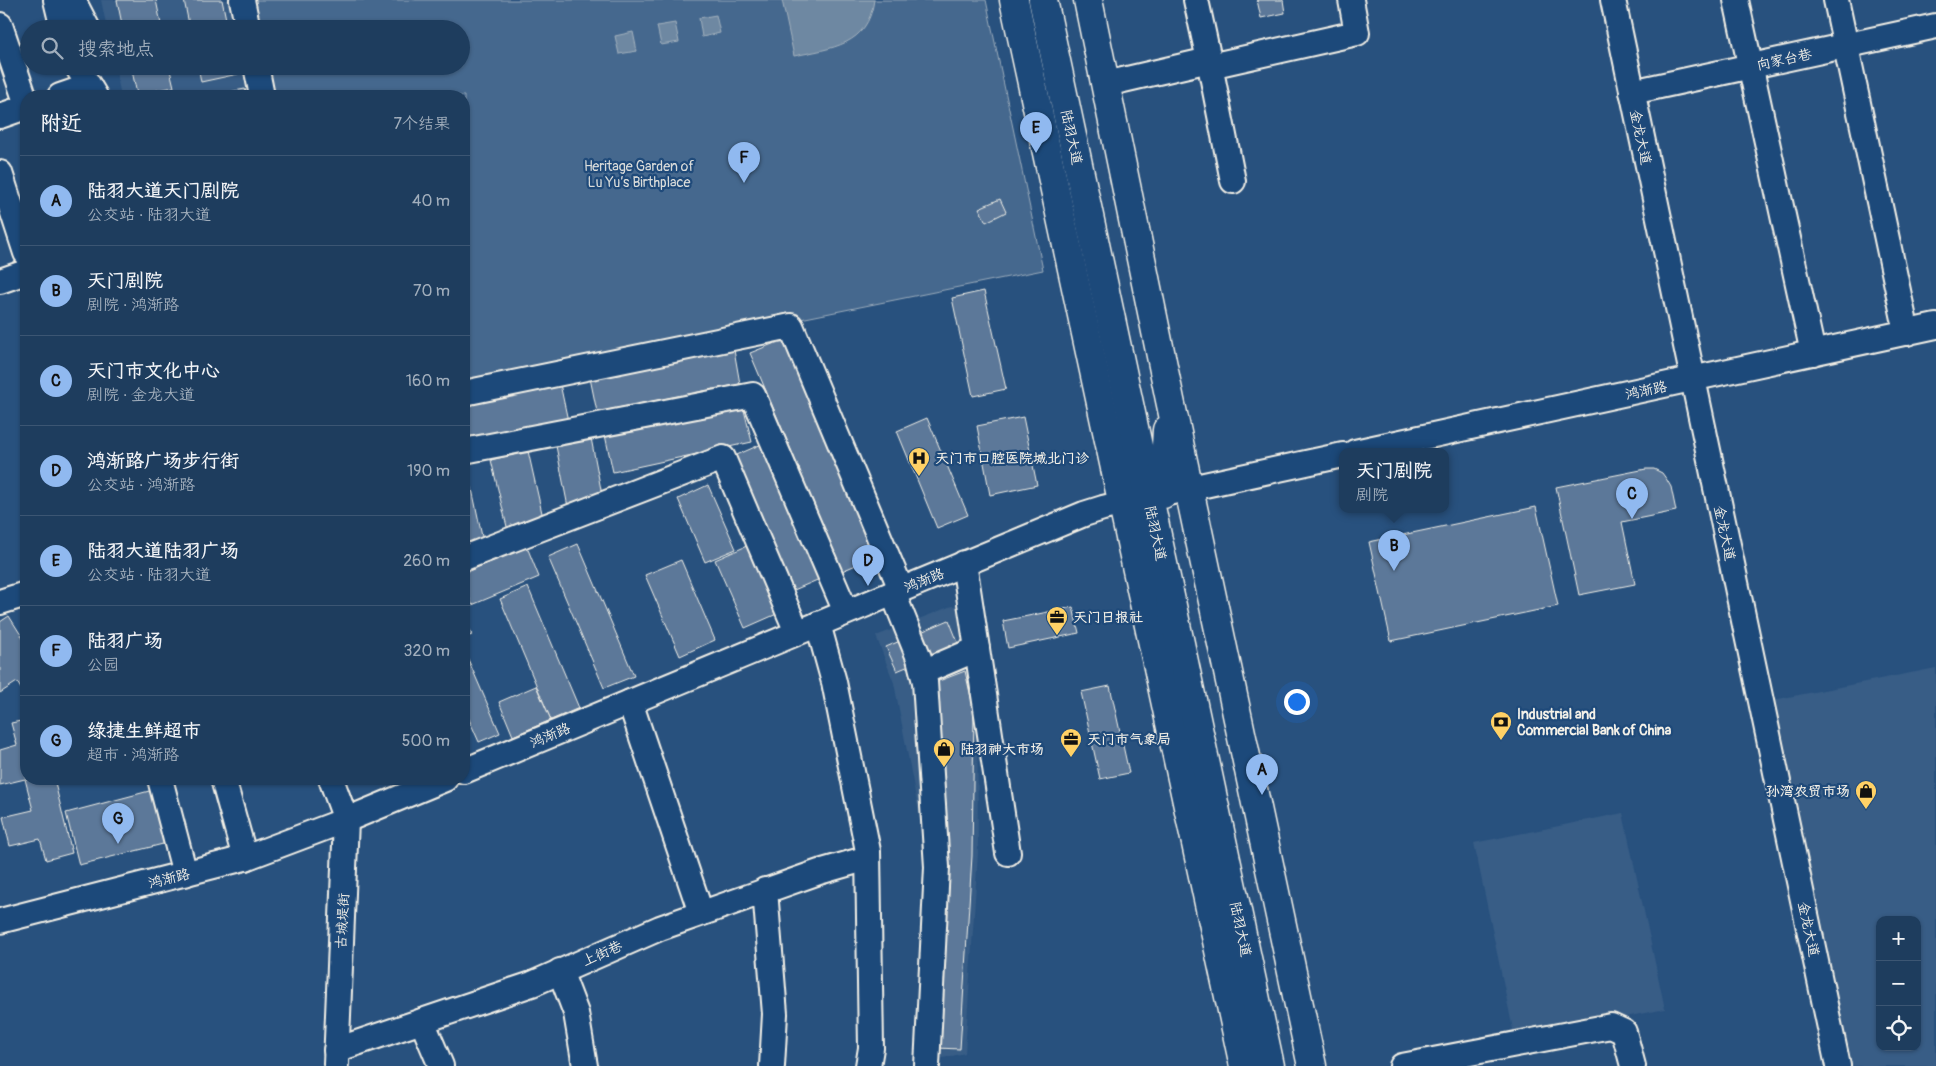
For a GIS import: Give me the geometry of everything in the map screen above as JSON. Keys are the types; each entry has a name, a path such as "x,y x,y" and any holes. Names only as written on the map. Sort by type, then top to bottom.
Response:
{"main road":[{"path":"1014,0 1244,1066"},
{"name":"陆羽大道","path":"1043,0 1167,493 1270,1066"},
{"name":"陆羽大道","path":"1059,0 1167,493 1284,1066"},
{"path":"1088,0 1170,400 1167,493 1312,1066"},
{"path":"1108,440 1167,493"}],"street":[{"path":"56,0 61,20"},
{"path":"73,0 83,20"},
{"path":"242,0 246,20"},
{"path":"1196,0 1233,181"},
{"path":"1106,84 1357,33 1351,0"},
{"name":"金龙大道","path":"1613,0 1838,1066"},
{"path":"1736,0 1813,353"},
{"path":"1836,0 1907,333"},
{"path":"0,25 22,90"},
{"name":"向家台巷","path":"1632,92 1936,26"},
{"path":"80,90 94,86 85,75"},
{"path":"258,75 261,90"},
{"path":"0,116 20,110"},
{"path":"0,173 20,235"},
{"path":"0,281 20,274"},
{"path":"470,391 791,326 897,591 923,672 936,867 928,1066"},
{"name":"鸿渐路","path":"1374,448 1936,326"},
{"path":"470,449 753,395 846,612"},
{"name":"鸿渐路","path":"470,769 1084,514 1167,493 1339,456"},
{"path":"470,556 723,458 834,682 868,858 871,1048 868,1066"},
{"path":"964,563 1008,853"},
{"path":"0,602 20,596"},
{"path":"923,672 977,649"},
{"path":"630,702 701,913"},
{"path":"162,785 185,874"},
{"path":"224,785 245,858"},
{"name":"古城堤街","path":"333,785 346,820 336,1058"},
{"name":"鸿渐路","path":"0,921 245,858 346,820 431,785"},
{"name":"上街巷","path":"336,1058 422,1021 532,984 660,928 818,872 868,858"},
{"path":"765,890 775,1014 772,1066"},
{"path":"560,971 576,1012 585,1066"},
{"path":"422,1021 441,1066"},
{"path":"1402,1066 1611,1026 1624,1032 1633,1066"}],"shaded area":[{"path":"101,0 237,0 241,20 105,20"},
{"path":"782,0 874,0 864,27 856,36 834,47 794,56"},
{"path":"716,15 720,33 702,37 699,18"},
{"path":"675,23 679,42 661,45 657,26"},
{"path":"633,32 637,51 619,54 615,36"},
{"path":"117,75 252,75 256,90 120,90"},
{"name":"陆羽神大市场","path":"966,603 977,669 978,853 965,1053 921,1063 928,861 894,683 876,636 949,607"},
{"name":"孙湾农贸市场","path":"1936,668 1936,1066 1850,1066 1773,700"},
{"path":"1623,813 1665,1009 1515,1039 1474,843"}],"green space":[{"name":"Heritage Garden of Lu Yu’s Birthplace","path":"251,0 986,0 1043,270 470,386 470,90 271,90 267,75 470,75 470,20 255,20"}],"building":[{"path":"117,0 156,0 160,20 121,20"},
{"path":"184,0 222,0 226,20 188,20"},
{"path":"1257,0 1283,0 1285,13 1261,18"},
{"path":"133,75 171,75 174,87 158,90 136,90"},
{"path":"200,75 233,75 201,82"},
{"path":"1000,199 1006,212 986,222 979,208"},
{"path":"984,291 1006,389 973,396 952,298"},
{"path":"785,339 877,556 842,571 750,353"},
{"path":"734,350 740,384 597,412 590,378"},
{"path":"560,384 568,421 470,442 470,403"},
{"path":"743,406 752,442 613,472 605,435"},
{"path":"1023,417 1037,485 990,495 977,426"},
{"path":"927,418 968,515 937,528 897,431"},
{"path":"591,438 603,500 568,507 556,446"},
{"path":"764,443 822,578 787,593 730,458"},
{"path":"528,451 544,522 508,531 491,460"},
{"path":"1654,469 1662,473 1667,480 1671,487 1676,511 1622,522 1635,584 1579,595 1556,487"},
{"path":"470,479 484,546 470,549"},
{"path":"708,485 736,549 705,562 678,499"},
{"path":"1536,507 1558,606 1391,641 1369,542"},
{"path":"578,544 634,676 604,688 548,557"},
{"path":"749,545 779,613 745,628 715,560"},
{"path":"527,547 539,577 472,605 470,600 470,571"},
{"path":"681,560 715,640 680,656 645,575"},
{"path":"528,587 579,708 551,720 500,599"},
{"path":"1073,607 1079,633 1008,648 1003,621"},
{"path":"9,616 20,633 20,687 17,682 0,693 0,622"},
{"path":"949,620 959,645 897,671 886,647"},
{"path":"470,664 500,733 479,742 470,722"},
{"path":"965,671 974,711 972,856 960,1049 937,1048 931,684"},
{"path":"536,686 551,720 513,736 499,702"},
{"path":"1110,686 1129,773 1100,779 1081,692"},
{"path":"20,721 20,780 0,785 0,750 17,745 11,723"},
{"path":"27,785 55,785 72,853 46,860 40,839 10,846 3,817 33,810"},
{"path":"153,790 167,843 79,865 66,813"}],"place":[{"name":"陆羽大道陆羽广场","path":"1036,153"},
{"name":"陆羽广场","path":"744,183"},
{"name":"天门市口腔医院城北门诊","path":"919,477"},
{"name":"天门市文化中心","path":"1632,519"},
{"name":"天门剧院","path":"1394,571"},
{"name":"鸿渐路广场步行街","path":"868,586"},
{"name":"天门日报社","path":"1057,636"},
{"name":"Industrial and Commercial Bank of China","path":"1501,741"},
{"name":"天门市气象局","path":"1071,758"},
{"name":"陆羽神大市场","path":"944,768"},
{"name":"陆羽大道天门剧院","path":"1262,795"},
{"name":"孙湾农贸市场","path":"1866,810"},
{"name":"绿捷生鲜超市","path":"118,844"}]}
